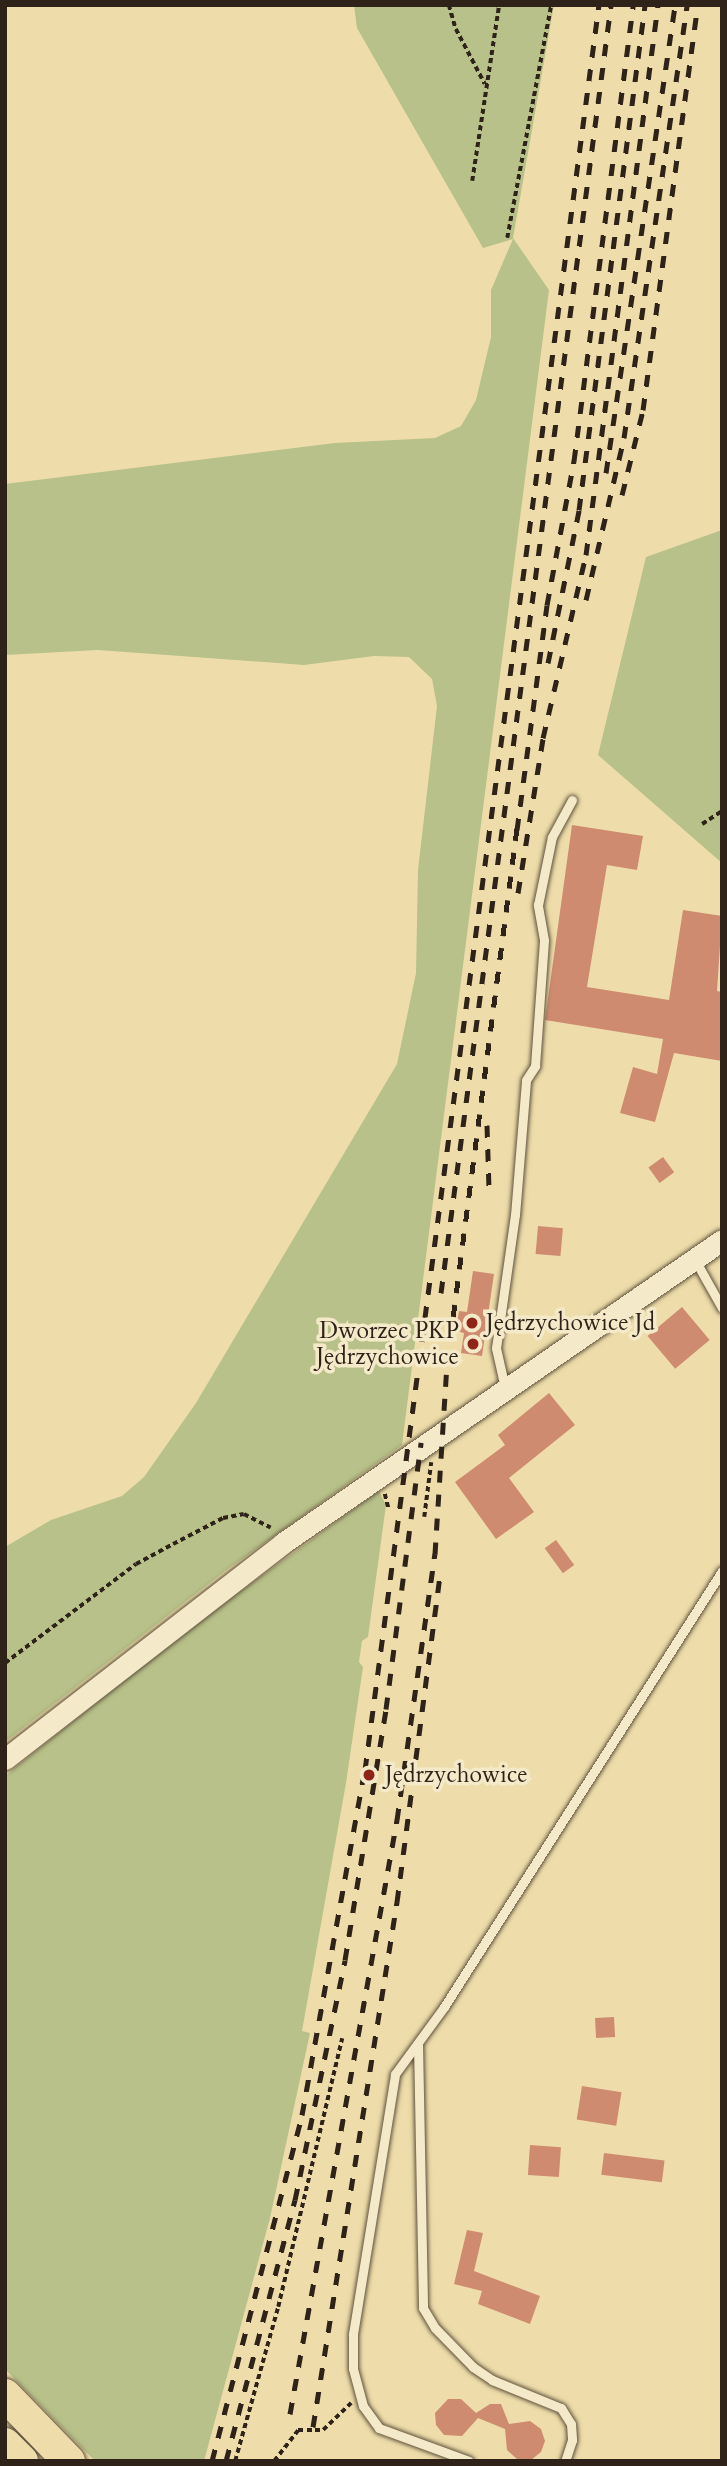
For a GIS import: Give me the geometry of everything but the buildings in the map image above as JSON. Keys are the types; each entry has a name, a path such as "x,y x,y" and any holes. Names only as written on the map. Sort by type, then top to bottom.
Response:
{"highway":[{"path":"5,2395 69,2461"},
{"path":"5,2444 22,2461"}],"street":[{"path":"5,1759 283,1543 722,1240"}],"lane":[{"path":"505,1388 496,1348 515,1215 526,1080 535,1066 544,940 538,905 552,837 572,800"},
{"path":"694,1259 722,1308"},
{"path":"469,2461 379,2428 360,2395 353,2368 353,2334 395,2074 418,2043 722,1571"},
{"path":"418,2043 423,2308 435,2328 473,2367 492,2380 561,2408 571,2424 572,2440 565,2461"}],"path":[{"path":"449,5 456,29 486,85"},
{"path":"471,181 499,5"},
{"path":"507,238 551,5"},
{"path":"702,824 722,811"},
{"path":"424,1517 432,1458"},
{"path":"5,1663 136,1564 223,1518 244,1514 256,1517 283,1543"},
{"path":"235,2461 278,2307 342,2039"},
{"path":"274,2461 298,2430 323,2430 360,2395"}],"green space":[{"path":"354,5 554,5 513,238 549,290 402,1445 225,1571 5,1742 5,1547 51,1520 122,1496 144,1477 196,1403 397,1064 416,973 418,870 437,706 432,679 409,657 374,656 304,665 98,650 5,655 5,484 335,443 435,438 461,426 476,400 491,337 491,290 513,239 483,248 357,28"},
{"path":"722,530 722,863 598,755 646,557"},
{"path":"379,1491 386,1505 368,1637 362,1641 359,1662 363,1667 346,1783 302,2031 310,2033 270,2218 204,2461 95,2461 5,2369 5,1776 183,1633"}],"railway":[{"path":"212,2461 302,2115 365,1770 599,5"},
{"path":"441,1293 611,5"},
{"path":"517,830 547,605 574,461 633,5"},
{"path":"548,663 579,510 645,5"},
{"path":"518,893 543,738 586,555 658,5"},
{"path":"606,473 675,5"},
{"path":"586,600 624,438 687,5"},
{"path":"622,495 643,410 698,5"},
{"path":"290,2414 397,1820 435,1554 447,1364 518,820"},
{"path":"487,1125 489,1189"},
{"path":"226,2461 295,2200 345,1960 386,1709 421,1442"},
{"path":"313,2427 397,1902 440,1576"}],"place":[{"name":"Jędrzychowice Jd","path":"472,1323"},
{"name":"Dworzec PKP Jędrzychowice","path":"473,1344"},
{"name":"Jędrzychowice","path":"369,1775"}]}
